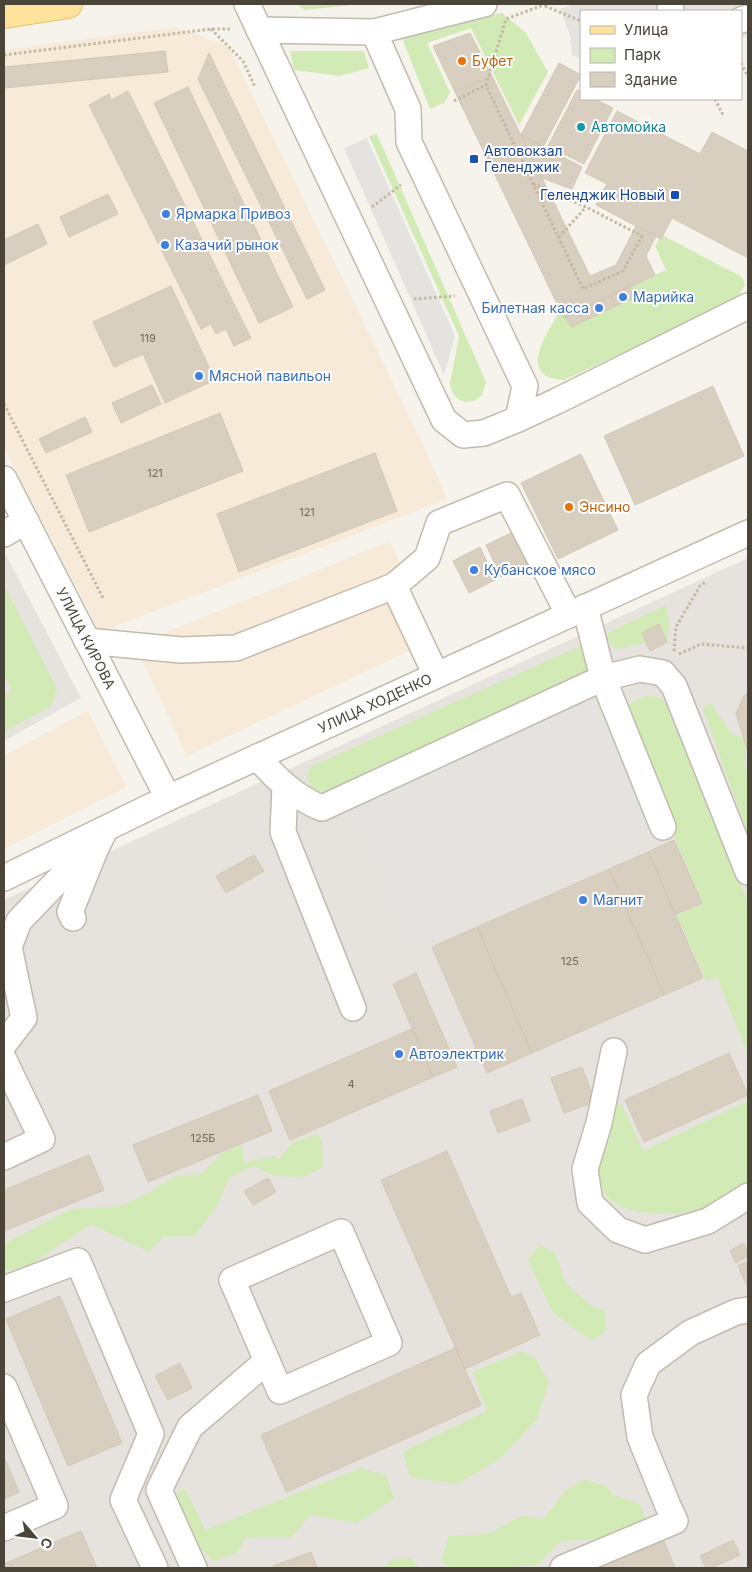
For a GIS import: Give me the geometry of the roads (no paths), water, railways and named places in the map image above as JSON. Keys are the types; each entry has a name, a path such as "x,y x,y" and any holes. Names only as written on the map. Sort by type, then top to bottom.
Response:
{"main road":[{"path":"4,14 68,4"}],"street":[{"path":"247,4 444,420 463,435 484,433 558,401 748,306"},
{"path":"259,30 374,32 484,4"},
{"path":"374,32 408,109 409,142 525,386 518,418"},
{"path":"525,386 558,401"},
{"name":"УЛИЦА КИРОВА","path":"4,479 168,798"},
{"path":"87,641 181,650 236,648 394,586 427,558 439,523 507,495 577,611 662,828"},
{"path":"4,534 26,521"},
{"name":"УЛИЦА ХОДЕНКО","path":"4,878 168,798 748,533"},
{"path":"394,586 436,675"},
{"path":"257,757 285,786 308,803 322,808 603,678 640,669 662,673 674,686 748,872"},
{"path":"285,786 283,832 353,1008"},
{"path":"73,918 70,912 95,850 107,828"},
{"path":"4,1044 24,1018 8,947 19,921 69,869 95,850"},
{"path":"614,1051 599,1123 585,1169 590,1203 618,1230 645,1240 708,1221 748,1196"},
{"path":"4,1060 42,1139 4,1157"},
{"path":"341,1232 389,1343 280,1391 267,1361 232,1280 341,1232"},
{"path":"4,1289 78,1261 151,1434 123,1500 155,1568"},
{"path":"563,1568 676,1521 640,1437 634,1395 648,1364 690,1334 736,1312 748,1310"},
{"path":"194,1568 159,1490 190,1427 267,1361"},
{"path":"4,1528 54,1506 6,1399"}],"place":[{"name":"Буфет","path":"462,61"},
{"name":"Автомойка","path":"581,127"},
{"name":"Автовокзал Геленджик","path":"474,159"},
{"name":"Геленджик Новый","path":"675,195"},
{"name":"Ярмарка Привоз","path":"166,214"},
{"name":"Казачий рынок","path":"165,245"},
{"name":"Марийка","path":"623,297"},
{"name":"Билетная касса","path":"599,308"},
{"name":"Мясной павильон","path":"199,376"},
{"name":"Энсино","path":"569,507"},
{"name":"Кубанское мясо","path":"474,570"},
{"name":"Магнит","path":"583,900"},
{"name":"Автоэлектрик","path":"399,1054"}]}
